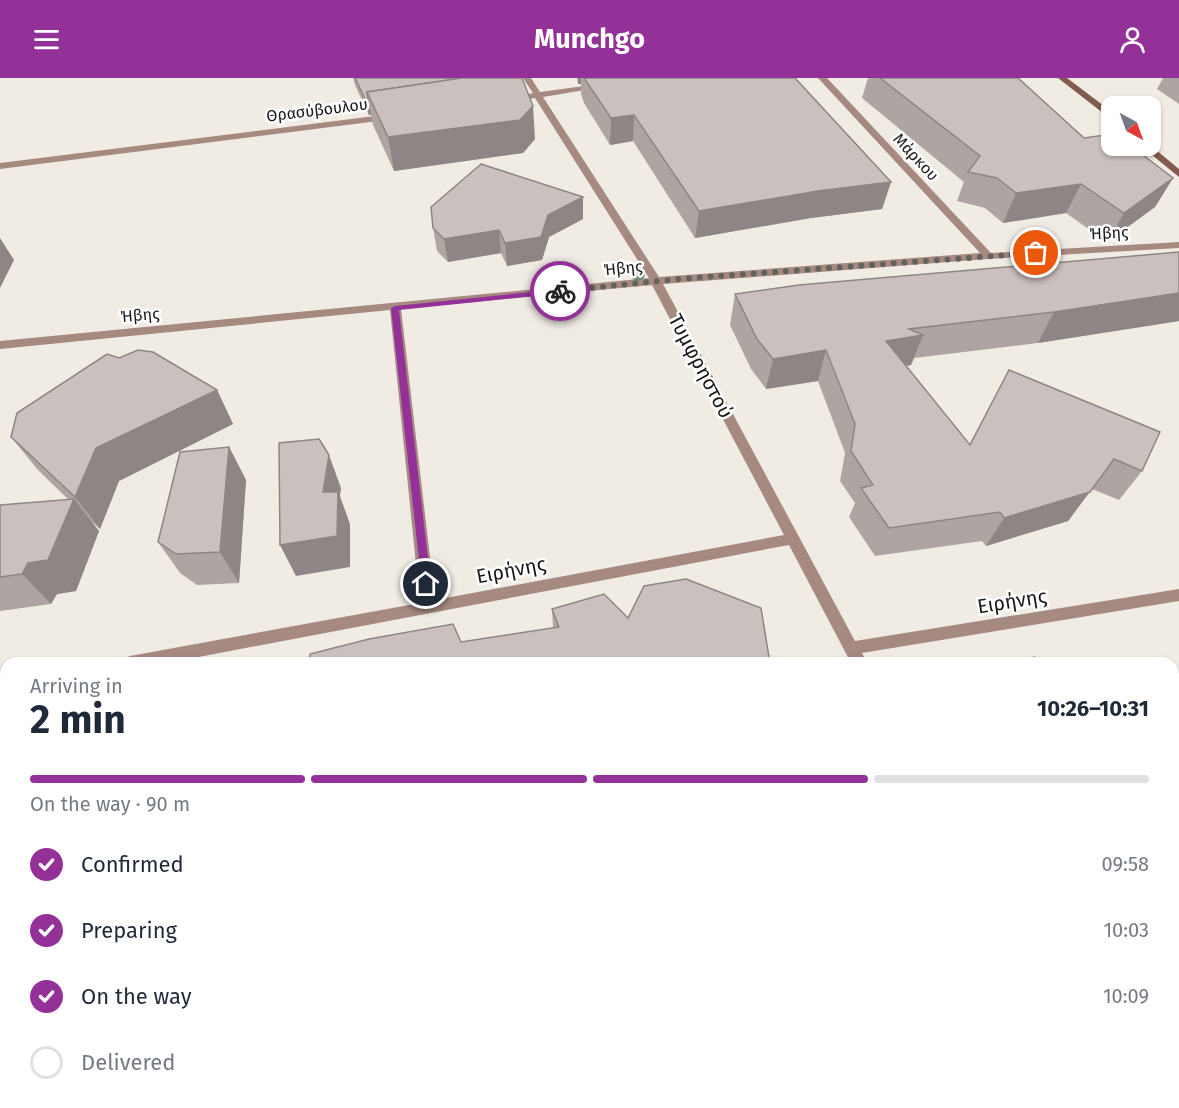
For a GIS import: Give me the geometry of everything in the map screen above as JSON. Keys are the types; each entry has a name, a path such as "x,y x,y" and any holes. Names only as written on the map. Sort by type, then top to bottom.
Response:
{"street":[{"name":"Τυμφρηστού","path":"527,78 656,281 856,657"},
{"name":"Μάρκου","path":"822,78 988,256"},
{"path":"1062,78 1101,108"},
{"path":"504,99 606,86"},
{"name":"Θρασύβουλου","path":"0,166 403,116"},
{"path":"1158,156 1179,174"},
{"name":"Ήβης","path":"0,345 656,281 988,256 1179,245"},
{"path":"395,308 428,607"},
{"name":"Ειρήνης","path":"162,657 794,539"},
{"name":"Ειρήνης","path":"852,648 1179,596"}],"building":[{"path":"355,78 462,78 367,92 368,101 366,101"},
{"path":"462,78 522,78 533,106 520,120 388,137 367,92"},
{"path":"584,78 795,78 891,182 818,191 699,211 634,115 611,118"},
{"path":"880,78 1018,78 1084,138 1101,136 1101,156 1144,156 1173,178 1124,213 1081,184 1016,193 997,178 968,172 980,156"},
{"path":"481,164 583,197 548,215 541,237 505,243 499,230 444,239 433,228 431,207"},
{"path":"1179,252 1179,293 1054,312 909,329 923,335 886,341 970,445 1009,370 1160,432 1142,471 1114,459 1090,492 1004,518 1000,512 889,528 861,488 873,485 851,451 855,424 826,350 773,359 757,339 735,294 799,285"},
{"path":"138,350 153,352 217,390 96,448 75,497 11,437 17,413 107,354 119,358"},
{"path":"319,439 329,455 323,492 338,492 337,536 280,545 279,443"},
{"path":"229,447 220,552 176,554 158,542 180,452"},
{"path":"74,499 48,560 28,563 22,574 0,577 0,505"},
{"path":"686,579 761,608 769,657 310,657 310,654 369,639 453,624 461,642 559,627 552,609 604,594 628,618 644,586"}],"way so far":[{"path":"560,291 679,279 1036,253"}],"route":[{"path":"426,584 395,308 560,291"}]}
